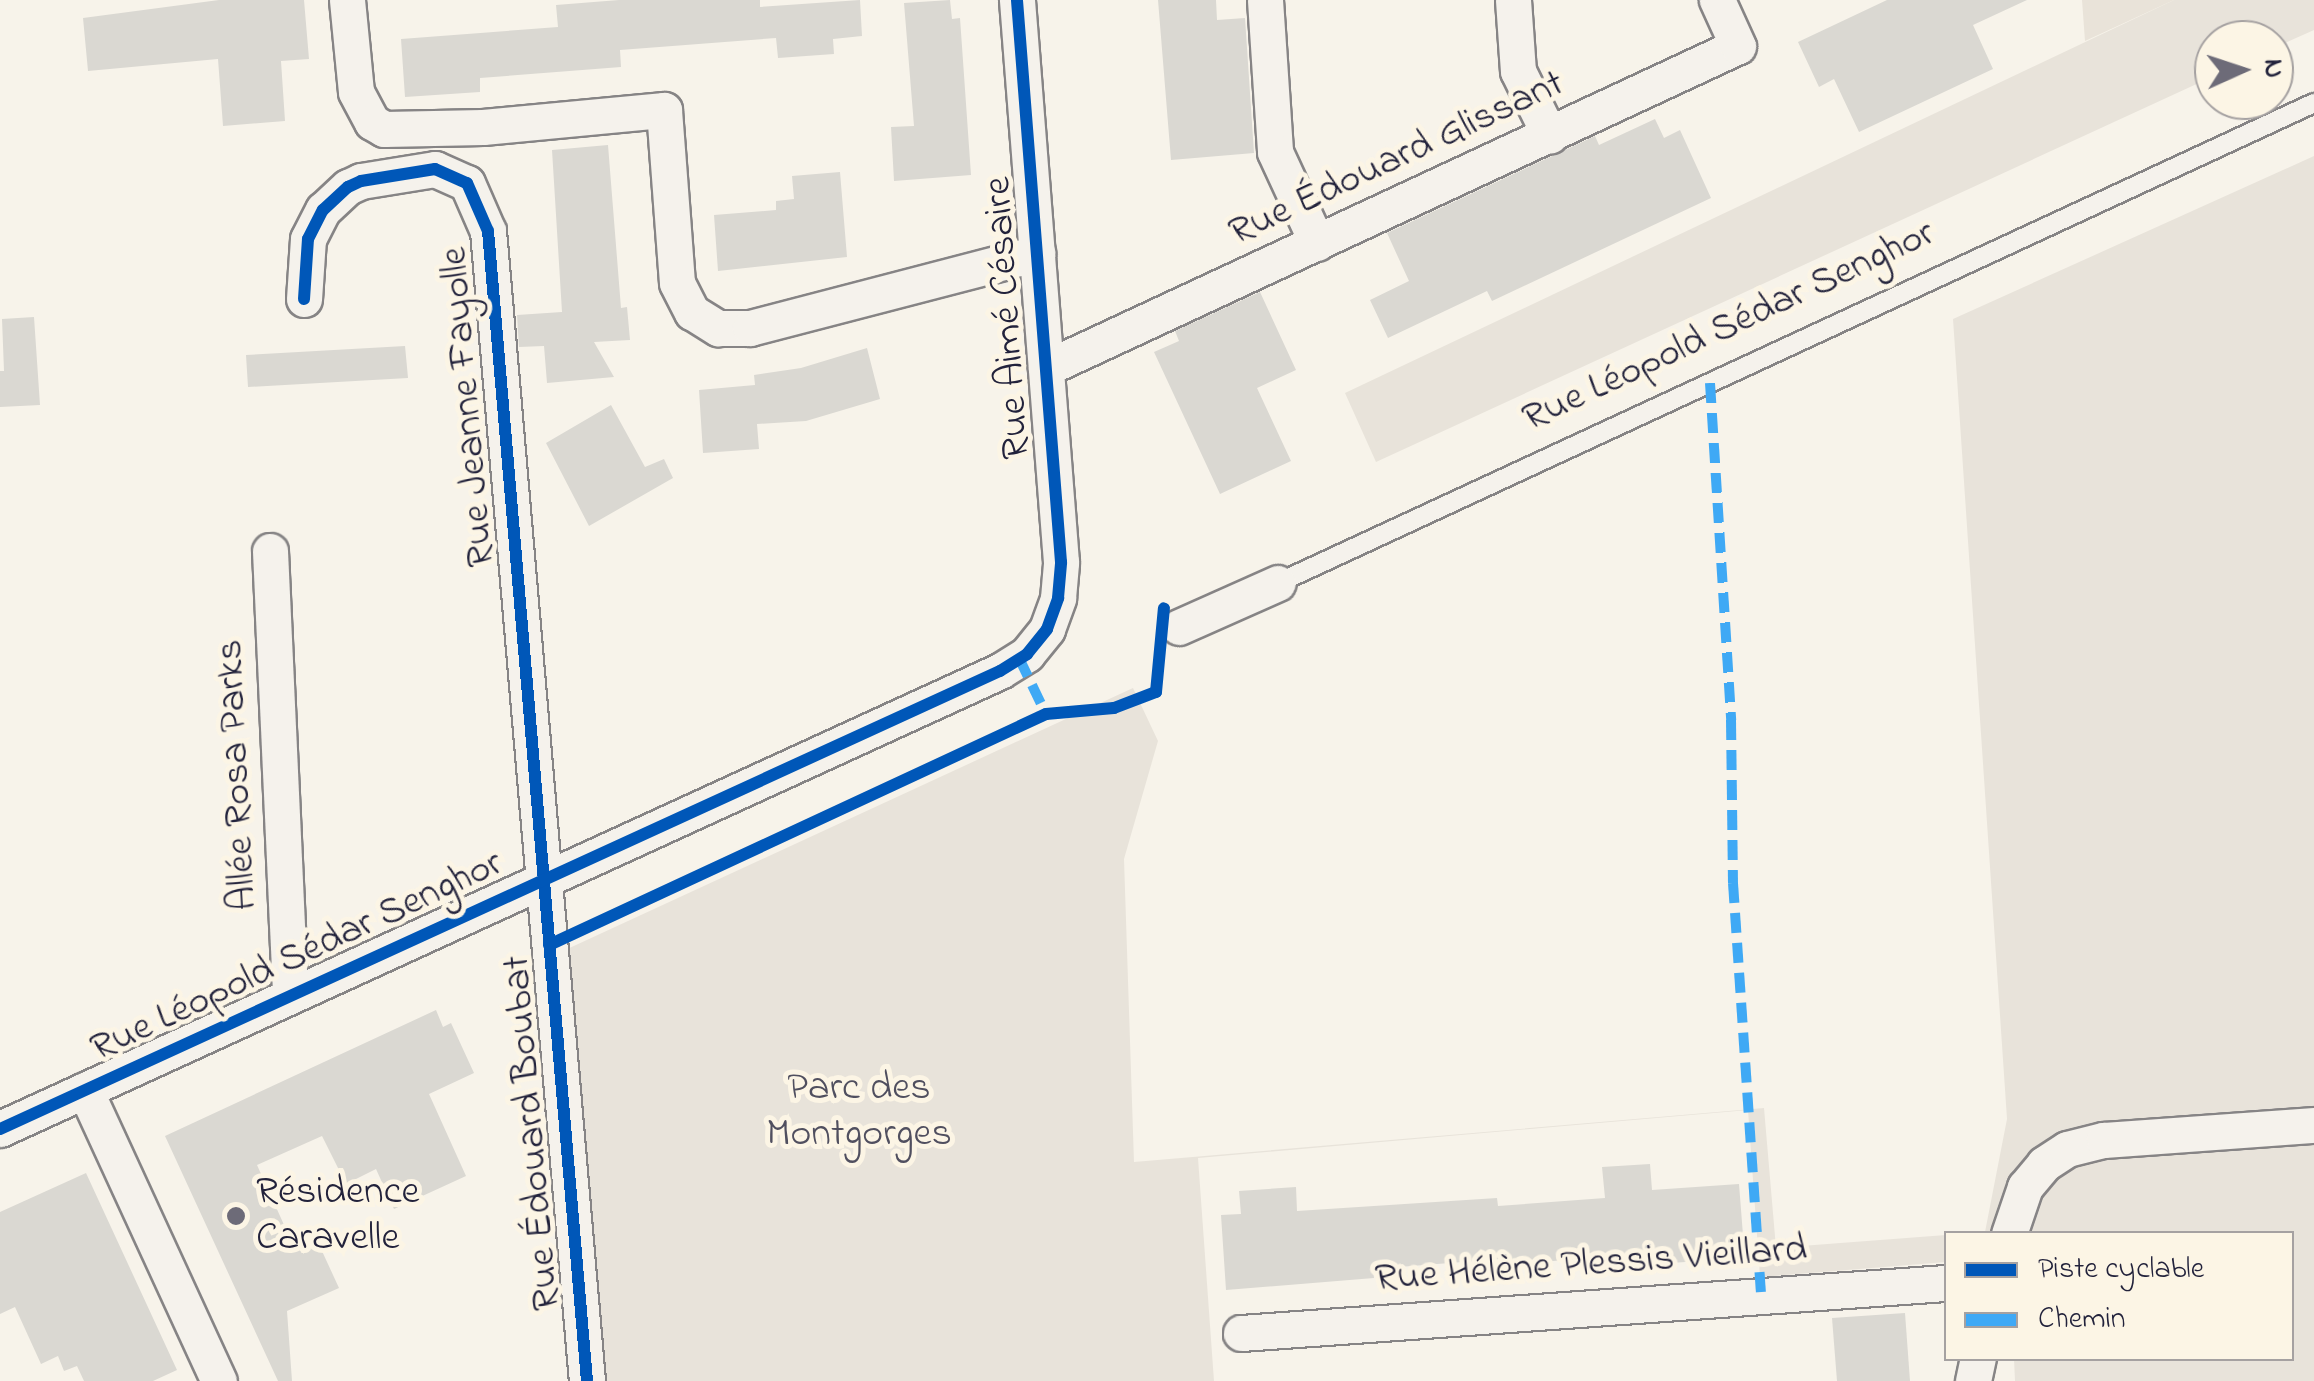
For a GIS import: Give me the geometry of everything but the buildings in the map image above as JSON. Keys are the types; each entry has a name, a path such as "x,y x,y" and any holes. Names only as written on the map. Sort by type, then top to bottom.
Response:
{"street":[{"path":"347,0 356,92 372,122 384,129 483,127 664,110 676,283 692,312 718,328 750,328 1037,254"},
{"name":"Rue Aimé Césaire","path":"1017,0 1061,562 1058,598 1047,629"},
{"path":"1265,0 1275,152 1317,243"},
{"path":"1513,0 1518,70 1550,136"},
{"name":"Rue Édouard Glissant","path":"1046,368 1738,46 1717,0"},
{"name":"Rue Jeanne Fayolle","path":"304,299 308,239 322,210 348,188 361,181 435,169 467,183 488,231 544,879"},
{"name":"Allée Rosa Parks","path":"270,552 290,994"},
{"name":"Rue Léopold Sédar Senghor","path":"1179,627 1278,583"},
{"name":"Rue Léopold Sédar Senghor","path":"0,1129 1000,671 1027,654 1047,629"},
{"name":"Rue Édouard Boubat","path":"544,879 587,1381"},
{"path":"84,1090 219,1381"},
{"path":"2010,1231 2026,1187 2044,1164 2067,1150 2104,1140 2314,1125"},
{"name":"Rue Hélène Plessis Vieillard","path":"1241,1332 1944,1282"}],"lane":[{"name":"Rue Léopold Sédar Senghor","path":"1278,583 2314,103"}],"shaded area":[{"path":"2082,0 2174,0 2085,41"}],"green space":[{"path":"2174,0 2314,0 2314,30 2294,39 2294,20 2194,20 2194,85 1376,462 1345,393"},
{"path":"2314,156 2314,1381 2015,1381 2014,1361 2294,1361 2294,1231 1985,1231 2007,1119 1953,319"},
{"name":"Parc des Montgorges","path":"1133,688 1158,741 1124,859 1134,1162 1764,1108 1776,1248 1944,1235 1944,1262 1760,1277 1748,1110 1198,1158 1214,1381 599,1381 563,951"}],"marked path":[{"path":"1710,383 1731,720 1733,883 1761,1296"},
{"path":"1019,658 1046,714"}],"cycle path":[{"path":"0,1129 1000,671 1027,654 1047,629 1058,598 1061,562 1017,0"},
{"path":"304,299 308,239 323,210 348,187 361,181 435,169 467,183 488,231 587,1381"},
{"path":"549,945 1046,714 1114,708 1156,692 1164,608"}],"place":[{"name":"Résidence Caravelle","path":"236,1216"}]}
